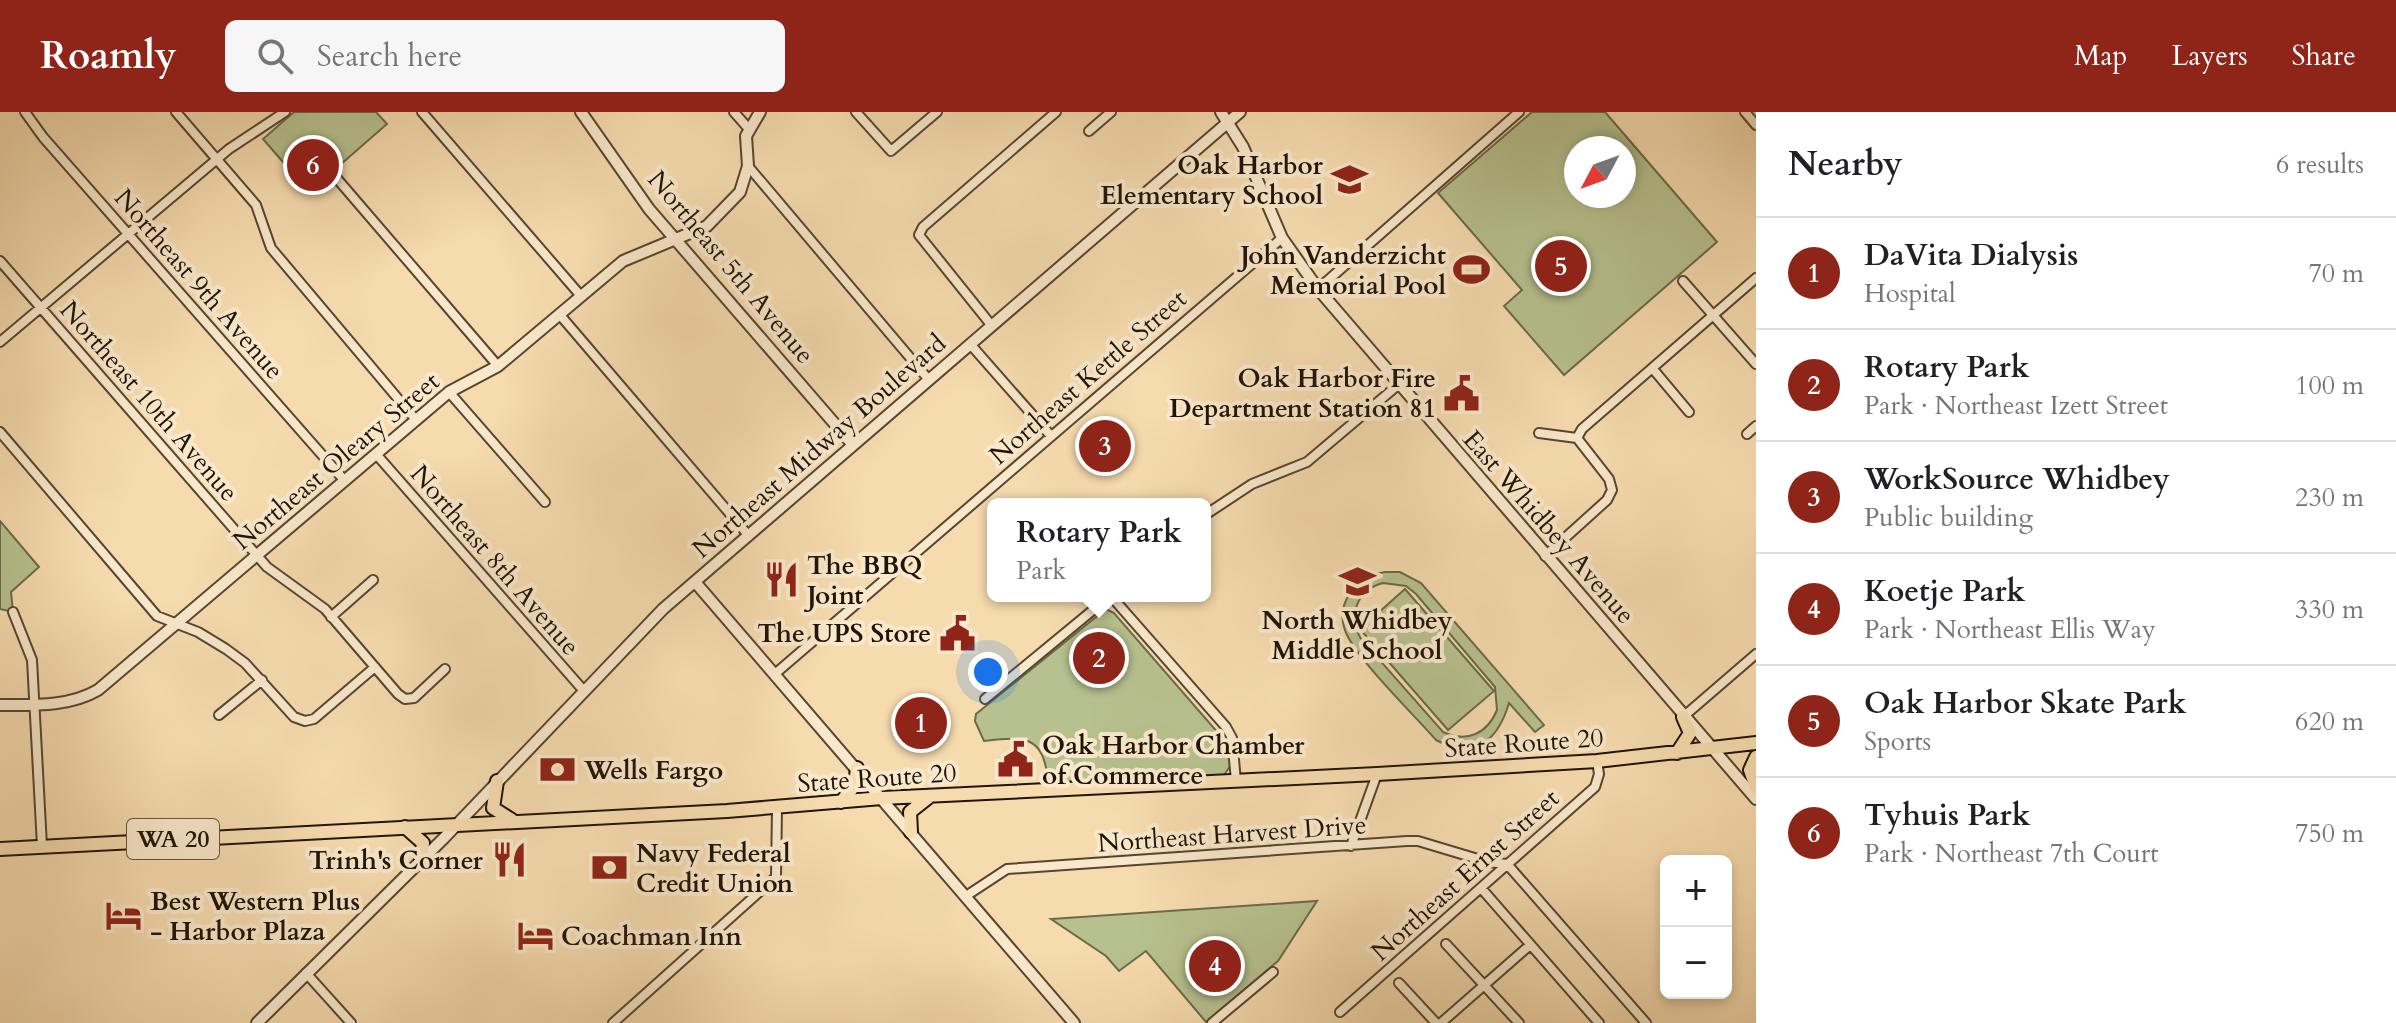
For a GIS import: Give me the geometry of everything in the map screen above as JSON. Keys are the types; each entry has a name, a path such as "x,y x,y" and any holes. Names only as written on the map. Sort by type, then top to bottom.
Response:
{"main road":[{"path":"1677,753 1690,733 1683,717"},
{"name":"State Route 20","path":"0,849 1597,761 1756,743"},
{"path":"1756,757 1750,770 1756,787"},
{"path":"841,802 855,785 857,768"},
{"path":"497,781 493,808 515,822"},
{"path":"911,832 910,812 932,796"},
{"path":"405,827 423,843 421,860"}],"street":[{"name":"Northeast 9th Avenue","path":"25,112 345,481"},
{"path":"176,112 256,205 271,248 416,420"},
{"path":"0,342 217,159 285,112"},
{"path":"422,112 581,296"},
{"name":"Northeast 5th Avenue","path":"581,112 676,241 853,445"},
{"path":"734,112 748,128 760,112"},
{"path":"856,112 891,151 937,112"},
{"path":"992,326 919,235 923,227 1056,112"},
{"path":"1089,131 1111,112"},
{"name":"East Whidbey Avenue","path":"1221,112 1229,122 1282,238 1318,289 1756,799"},
{"name":"Northeast Midway Boulevard","path":"257,1023 695,582 1240,112"},
{"path":"1318,289 1519,112"},
{"path":"1745,112 1756,125"},
{"name":"Northeast Oleary Street","path":"0,705 32,705 85,697 449,392 498,366 623,261 698,232 734,200 748,166 748,128"},
{"path":"748,166 929,380"},
{"path":"327,167 498,366"},
{"name":"Northeast Kettle Street","path":"776,673 1282,238"},
{"name":"Northeast 10th Avenue","path":"0,261 256,555 278,576 310,595 405,699 414,698 445,669"},
{"path":"1577,438 1582,429 1756,278"},
{"path":"1683,281 1756,364"},
{"path":"560,315 749,536"},
{"path":"971,345 1051,436"},
{"path":"1653,369 1689,412"},
{"path":"1211,511 1252,484 1307,462 1398,385"},
{"path":"449,392 545,502"},
{"path":"1747,434 1756,426"},
{"path":"0,432 157,616 198,632 226,649 262,680 294,717 305,721 314,719 375,667"},
{"path":"1539,433 1577,438 1609,479 1612,490 1607,500 1545,556"},
{"name":"Northeast 8th Avenue","path":"376,454 584,691"},
{"path":"331,617 373,580"},
{"path":"695,582 1074,1023"},
{"path":"985,699 1103,602"},
{"path":"1115,602 1226,727 1232,738 1236,781"},
{"path":"13,612 32,660 32,705 42,846"},
{"path":"1683,717 1756,654"},
{"path":"219,715 262,680"},
{"name":"Northeast Ernst Street","path":"1340,1012 1595,787 1599,774 1597,761"},
{"path":"1351,846 1377,774"},
{"path":"613,1023 776,877 777,808"},
{"name":"Northeast Harvest Drive","path":"966,896 1007,869 1418,841 1488,862 1507,864"},
{"path":"1507,864 1646,1023"},
{"path":"1481,888 1599,1023"},
{"path":"1446,944 1519,1023"},
{"path":"1399,983 1439,1023 1530,945"},
{"path":"1212,1023 1273,972"},
{"path":"306,973 351,1023"}],"green space":[{"path":"294,112 376,112 387,124 309,192 263,139"},
{"path":"1532,112 1605,112 1626,136 1564,136 1564,208 1636,208 1636,148 1717,242 1564,375 1504,306 1522,290 1438,193"},
{"path":"0,521 39,567 11,592 13,612 0,609"},
{"path":"1400,572 1421,583 1544,725 1535,732 1509,703 1498,727 1483,743 1462,748 1436,740 1375,673 1347,635 1343,624 1345,603 1356,586 1374,575","holes":["1383,583 1406,586 1495,687 1497,710 1488,725 1475,734 1460,737 1443,732 1361,639 1355,613 1366,591"]},
{"path":"1405,589 1494,691 1448,730 1360,629"},
{"path":"1106,609 1114,613 1226,742 1231,765 1224,775 1048,782 1042,755 1030,742 1021,739 984,741 975,721 976,714"},
{"path":"1317,901 1278,961 1206,1022 1146,951 1119,971 1106,956 1051,919"}],"place":[{"name":"Tyhuis Park","path":"313,165"},
{"name":"Oak Harbor Elementary School","path":"1349,180"},
{"name":"Oak Harbor Skate Park","path":"1561,266"},
{"name":"John Vanderzicht Memorial Pool","path":"1472,270"},
{"name":"Oak Harbor Fire Department Station 81","path":"1462,393"},
{"name":"WorkSource Whidbey","path":"1105,446"},
{"name":"The BBQ Joint","path":"781,580"},
{"name":"North Whidbey Middle School","path":"1357,581"},
{"name":"The UPS Store","path":"957,633"},
{"name":"Rotary Park","path":"1099,658"},
{"name":"DaVita Dialysis","path":"921,723"},
{"name":"Oak Harbor Chamber of Commerce","path":"1016,760"},
{"name":"Wells Fargo","path":"558,770"},
{"name":"Trinh's Corner","path":"509,860"},
{"name":"Navy Federal Credit Union","path":"610,868"},
{"name":"Best Western Plus - Harbor Plaza","path":"124,916"},
{"name":"Coachman Inn","path":"535,936"},
{"name":"Koetje Park","path":"1215,966"}]}
